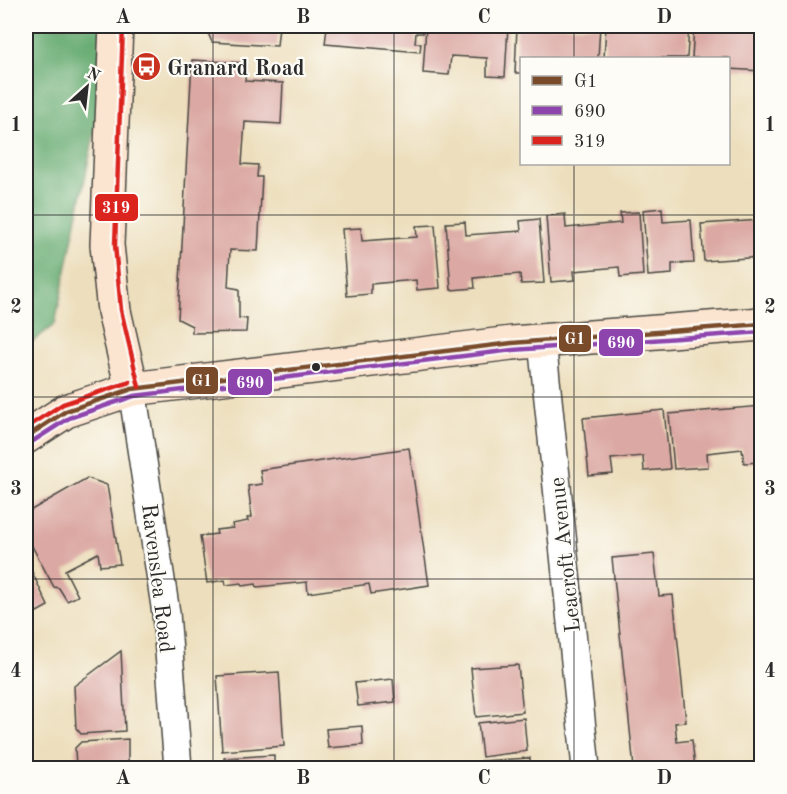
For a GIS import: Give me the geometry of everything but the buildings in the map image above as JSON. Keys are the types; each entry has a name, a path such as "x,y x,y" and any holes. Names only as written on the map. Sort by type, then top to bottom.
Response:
{"main road":[{"path":"116,26 107,245 114,311 132,389"},
{"path":"26,437 66,411 132,389 542,341 762,324"}],"street":[{"name":"Leacroft Avenue","path":"542,341 586,768"},
{"name":"Ravenslea Road","path":"132,389 166,613 178,768"}],"green space":[{"path":"26,26 101,26 100,105 55,324 26,347"}],"transit line":[{"name":"319","path":"123,26 115,245 121,310 139,387"},
{"name":"G1","path":"26,437 66,411 132,389 512,343 762,324"},
{"name":"690","path":"30,443 69,418 134,396 513,350 762,332"},
{"name":"319","path":"26,428 63,404 130,382"}],"place":[{"name":"Granard Road","path":"146,67"}]}
